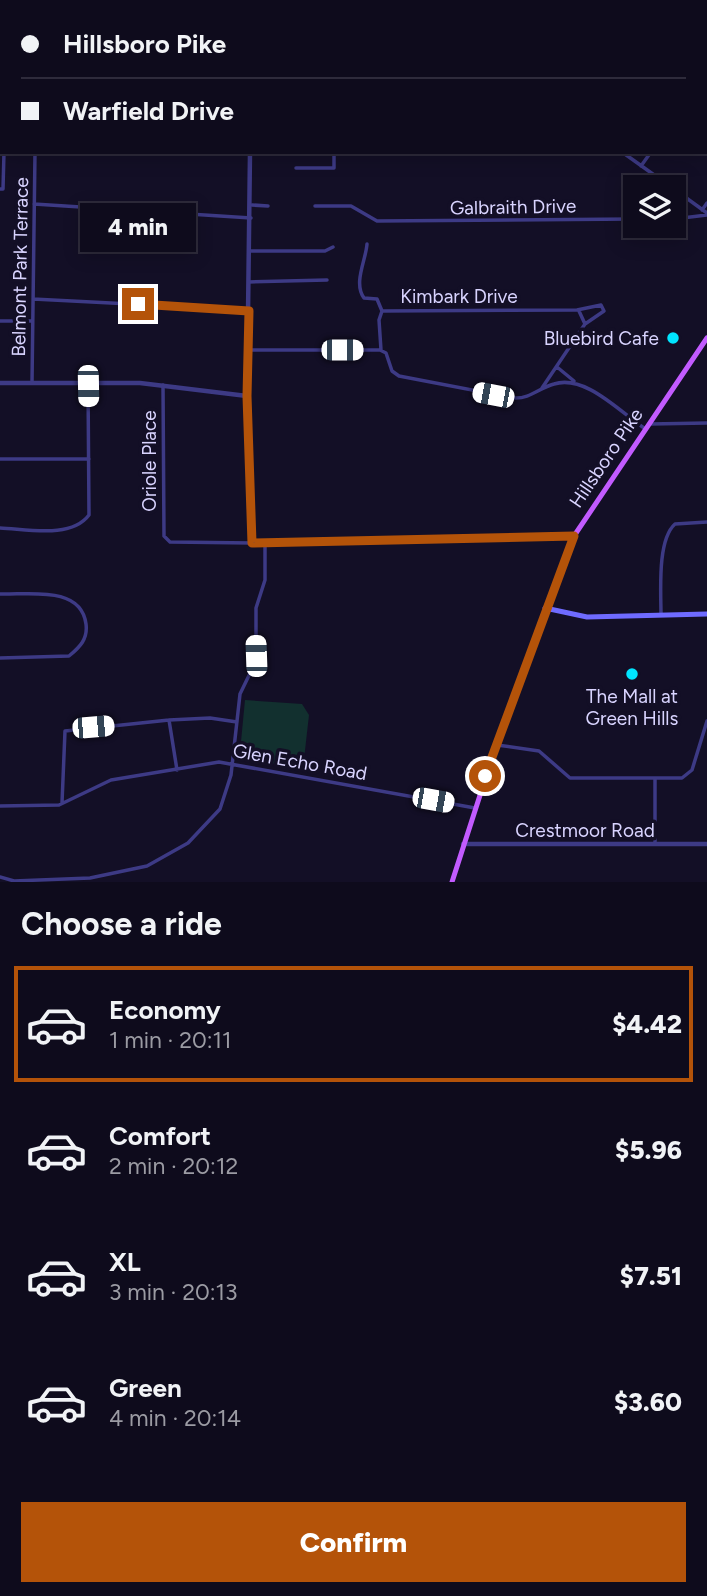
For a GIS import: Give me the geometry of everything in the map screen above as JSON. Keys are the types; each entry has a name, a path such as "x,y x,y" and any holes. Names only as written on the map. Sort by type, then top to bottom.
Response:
{"main road":[{"name":"Hillsboro Pike","path":"452,882 545,608 574,536 707,338"},
{"path":"545,608 587,617 707,614"}],"street":[{"path":"0,189 3,189 4,154"},
{"name":"Belmont Park Terrace","path":"32,383 35,154"},
{"path":"250,154 247,396 252,543 574,536"},
{"path":"296,168 334,168 334,154"},
{"path":"625,154 654,175"},
{"path":"641,166 650,154"},
{"path":"686,198 707,214"},
{"path":"702,210 707,203"},
{"path":"34,204 251,218"},
{"path":"251,205 268,206"},
{"name":"Galbraith Drive","path":"315,206 351,206 369,220 391,222 623,219"},
{"path":"686,217 707,214"},
{"path":"367,244 360,269 360,293 362,297 377,299 382,311"},
{"path":"250,251 325,251 333,247"},
{"path":"249,282 327,280"},
{"path":"33,299 249,311"},
{"name":"Kimbark Drive","path":"382,350 379,320 382,311 577,310 596,305 603,308 603,313 585,324 541,390"},
{"path":"577,310 583,316 585,324"},
{"path":"0,321 32,321"},
{"path":"248,350 382,350 387,355 392,372 402,377 514,398 528,397 561,382 575,383"},
{"path":"557,367 575,383 646,426 707,423"},
{"path":"0,383 163,385 247,396"},
{"path":"0,528 65,529 83,523 89,515 88,383"},
{"name":"Oriole Place","path":"163,385 164,536 170,542 252,543"},
{"path":"0,459 89,458"},
{"path":"661,615 662,568 668,531 675,524 707,522"},
{"path":"0,877 14,881 107,877 147,866 188,843 220,809 233,763 240,694 256,661 256,607 265,580 265,544"},
{"path":"0,594 70,598 81,608 87,629 83,642 69,656 0,658"},
{"path":"62,804 62,735 70,729 210,718 237,722"},
{"path":"169,720 177,770"},
{"path":"497,745 539,751 570,778 688,776 707,721"},
{"name":"Glen Echo Road","path":"0,806 62,804 111,780 203,764 233,763 475,808"},
{"path":"654,844 655,778"},
{"name":"Crestmoor Road","path":"463,844 707,844"}],"green space":[{"path":"245,700 302,704 309,715 303,768 244,759 240,752"}],"place":[{"name":"Bluebird Cafe","path":"673,338"},
{"name":"The Mall at Green Hills","path":"632,674"}],"route":[{"path":"138,304 249,311 247,396 252,543 574,536 559,570 485,776"}]}
